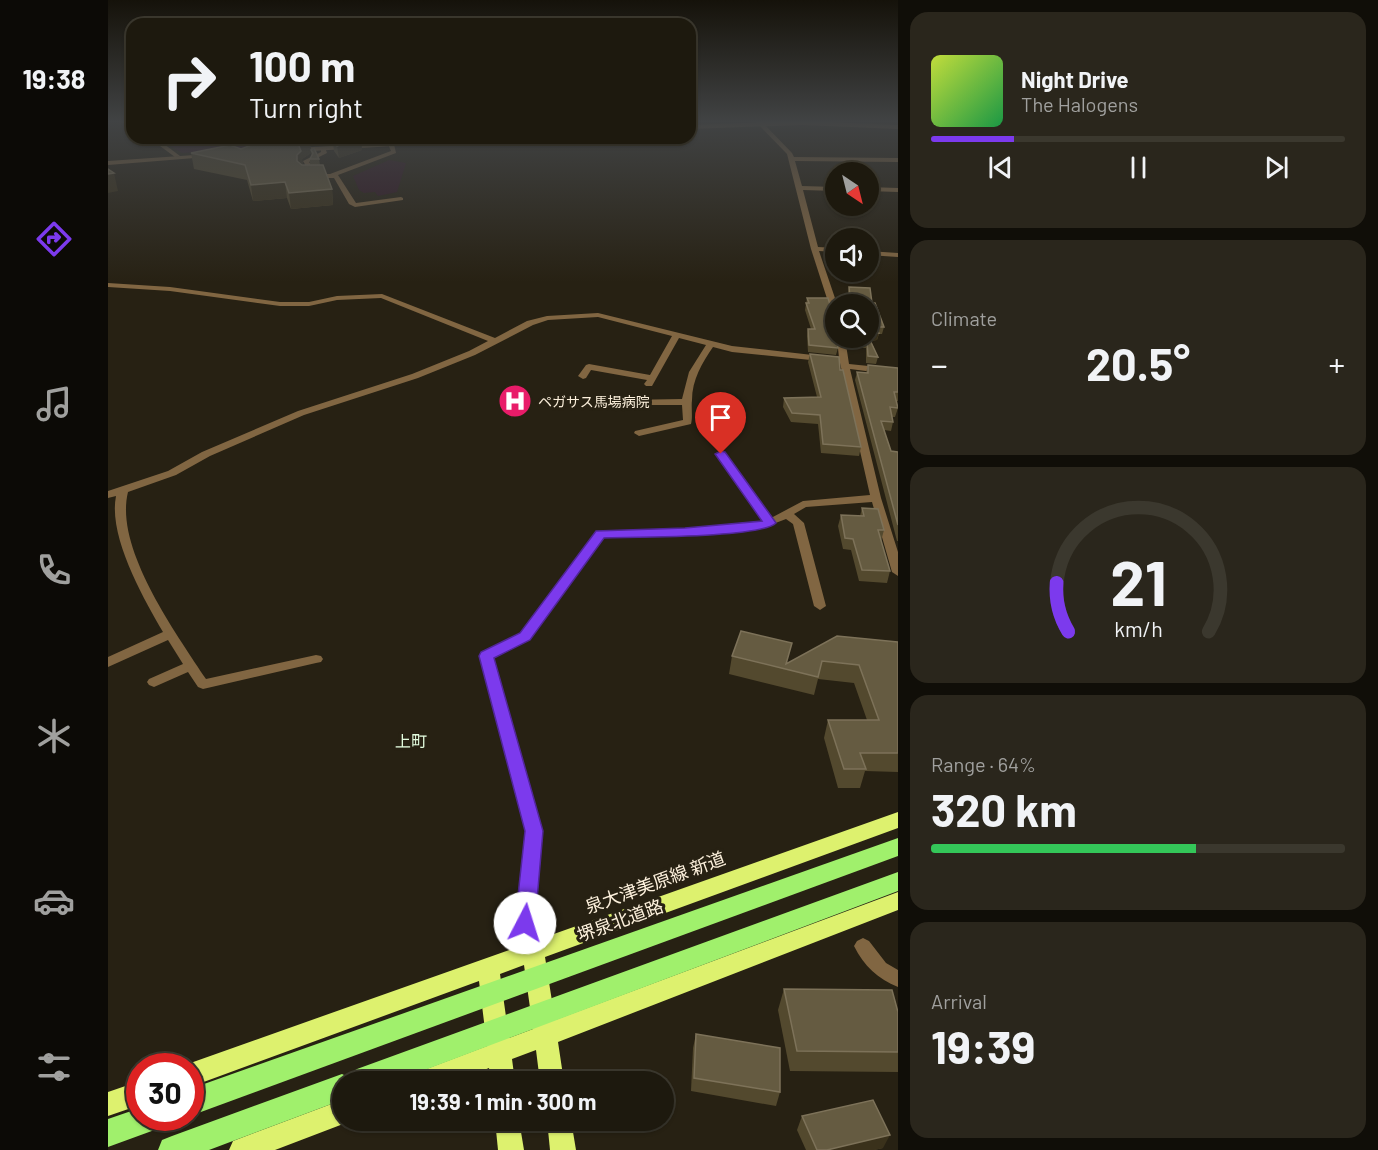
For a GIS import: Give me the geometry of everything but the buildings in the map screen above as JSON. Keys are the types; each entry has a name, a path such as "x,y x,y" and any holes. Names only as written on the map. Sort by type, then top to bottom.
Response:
{"highway":[{"name":"堺泉北道路","path":"204,1098 898,847"},
{"path":"386,1071 898,880"},
{"path":"172,1150 332,1091"},
{"path":"108,1133 126,1127"}],"main road":[{"name":"泉大津美原線 新道","path":"204,1070 898,820"},
{"path":"450,1071 898,901"},
{"path":"533,952 550,1071"},
{"path":"488,968 502,1071"},
{"path":"108,1104 126,1098"},
{"path":"242,1150 332,1116"},
{"path":"508,1131 511,1150"},
{"path":"560,1131 563,1150"}],"street":[{"path":"304,175 337,177 351,203 355,205 401,199"},
{"path":"795,175 830,294"},
{"path":"798,188 825,189"},
{"path":"879,189 898,190"},
{"path":"815,249 825,249"},
{"path":"879,254 898,255"},
{"path":"108,285 202,293 255,303 309,304 337,298 382,296 496,340"},
{"path":"108,495 172,473 206,454 301,413 415,376 472,353 531,323 547,318 598,315 732,349 898,372"},
{"path":"583,376 589,367 651,381 676,335"},
{"path":"639,433 688,422 686,402 688,384 695,366 711,344"},
{"path":"842,348 876,498 898,572"},
{"path":"628,402 686,402"},
{"path":"721,454 770,523"},
{"path":"123,490 119,508 126,544 170,634 203,684 316,658"},
{"path":"533,952 525,923 534,831 486,656 525,636 601,534 685,532 760,526 770,523 803,504 876,498"},
{"path":"786,514 798,523 820,606"},
{"path":"108,662 170,634"},
{"path":"154,682 191,666"},
{"path":"863,946 880,969 898,979"}],"shaded area":[{"path":"402,175 397,192 378,196 375,192 364,193 359,190 353,176"}],"place":[{"name":"ペガサス馬場病院","path":"515,401"}],"district":[{"name":"上町","path":"411,740"}],"route":[{"path":"525,923 534,831 486,656 525,636 601,534 685,532 760,526 770,523 721,454"}]}
